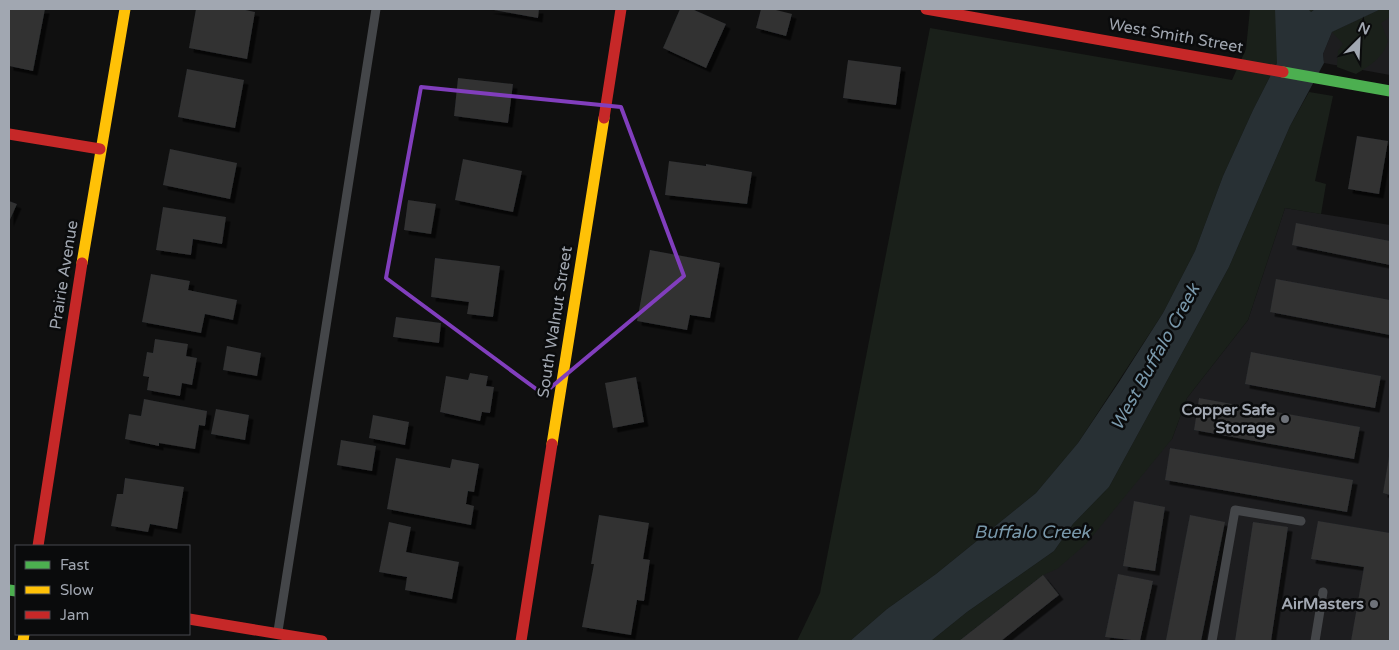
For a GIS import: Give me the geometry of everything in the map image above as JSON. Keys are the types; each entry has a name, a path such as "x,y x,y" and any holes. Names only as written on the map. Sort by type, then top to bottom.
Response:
{"street":[{"name":"Prairie Avenue","path":"38,545 100,150 125,9"},
{"name":"South Walnut Street","path":"520,641 621,9"},
{"name":"West Smith Street","path":"926,9 1390,91"},
{"path":"9,134 100,150"},
{"path":"190,619 276,638 322,641"}],"lane":[{"path":"276,638 376,9"},
{"path":"1212,641 1235,510 1301,521"},
{"path":"1315,641 1323,592"}],"highlighted area":[{"path":"421,87 621,107 684,276 543,394 386,278"}],"shaded area":[{"path":"1250,9 1315,9 1311,12 1277,63 1253,110 1223,176 1195,251 1163,313 1078,443 1036,493 936,574 887,609 850,641 797,641 820,593 930,28 1232,80 1246,49"},
{"path":"1381,9 1390,9 1390,75 1324,63 1323,54 1332,32"},
{"path":"1381,9 1390,9 1390,17 1381,23 1388,41 1380,57 1356,74 1337,67 1338,51 1343,44 1332,32"},
{"path":"1309,92 1333,96 1315,181 1326,184 1321,214 1285,208 1248,320 1187,398 1172,439 1086,544 1057,569 1043,575 959,641 931,641 967,612 1054,551 1073,524 1109,487 1229,267 1290,126"},
{"name":"Copper Safe Storage","path":"1285,208 1390,225 1390,641 952,641 1044,570 1172,439 1187,398 1248,320"}],"water":[{"name":"Buffalo Creek","path":"1275,9 1308,9 1311,12 1315,9 1381,9 1332,32 1323,54 1324,63 1290,126 1229,267 1109,487 1073,524 1054,551 967,612 931,641 850,641 887,609 936,574 1036,493 1078,443 1163,313 1195,251 1223,176 1277,63"}],"building":[{"path":"9,9 45,9 33,71 9,66"},
{"path":"196,9 241,9 255,12 247,59 189,48"},
{"path":"488,9 539,9 538,18"},
{"path":"680,9 692,9 726,24 706,68 663,48"},
{"path":"761,9 772,9 792,14 786,36 756,28"},
{"path":"848,60 901,67 896,105 843,98"},
{"path":"187,69 244,80 235,128 178,117"},
{"path":"458,78 513,84 508,123 454,116"},
{"path":"1357,136 1388,141 1379,194 1348,189"},
{"path":"170,149 237,163 230,199 163,185"},
{"path":"463,159 522,171 513,212 455,200"},
{"path":"669,161 706,166 706,164 752,172 747,204 665,195"},
{"path":"408,200 436,204 431,234 404,230"},
{"path":"9,201 17,204 9,222"},
{"path":"163,207 226,217 222,244 193,239 191,255 156,250"},
{"path":"1296,223 1390,241 1390,265 1292,245"},
{"path":"650,250 720,263 710,318 690,315 687,330 637,321"},
{"path":"435,258 500,266 493,317 467,314 469,302 431,297"},
{"path":"151,274 190,281 188,290 237,300 233,320 205,314 201,333 142,322"},
{"path":"1276,279 1390,300 1390,335 1270,312"},
{"path":"396,317 441,323 439,343 393,337"},
{"path":"155,339 188,344 186,356 197,358 192,385 182,383 180,396 147,390 149,377 143,376 147,352 153,353"},
{"path":"227,346 261,353 257,376 223,370"},
{"path":"1251,352 1381,376 1375,408 1245,384"},
{"path":"470,373 488,376 486,386 494,387 490,413 482,412 480,421 440,412 446,376 468,380"},
{"path":"636,377 644,422 613,428 605,383"},
{"path":"1199,398 1360,427 1354,459 1194,430"},
{"path":"144,399 207,411 205,426 199,425 195,449 159,443 159,446 125,439 129,414 141,416"},
{"path":"216,409 249,415 245,440 211,434"},
{"path":"373,415 409,422 405,445 369,438"},
{"path":"341,440 376,446 372,471 337,465"},
{"path":"1170,448 1353,480 1347,512 1165,480"},
{"path":"1390,457 1390,495 1383,493"},
{"path":"396,458 450,468 452,459 479,464 474,492 468,491 466,504 474,506 471,525 387,509"},
{"path":"125,478 184,487 177,529 150,524 148,532 111,526 117,494 123,494"},
{"path":"1134,501 1165,507 1155,571 1123,566"},
{"path":"599,515 649,523 643,559 650,560 644,601 637,600 631,635 582,627 594,564 591,564"},
{"path":"1190,515 1225,522 1201,641 1170,641 1166,640"},
{"name":"AirMasters","path":"1318,521 1390,533 1390,641 1351,641 1364,567 1311,559"},
{"path":"389,522 411,527 406,552 459,562 452,599 405,590 407,577 379,572"},
{"path":"1253,522 1288,527 1271,641 1235,641"},
{"path":"1118,574 1153,581 1140,641 1105,637"},
{"path":"1043,575 1059,595 1001,641 959,641"}],"traffic: fast":[{"path":"1283,72 1390,91"},
{"path":"9,590 15,591"}],"traffic: slow":[{"path":"82,263 125,9"},
{"path":"552,444 604,118"},
{"path":"23,641 24,635"}],"traffic: jam":[{"path":"604,118 621,9"},
{"path":"926,9 1283,72"},
{"path":"9,134 100,149"},
{"path":"38,545 82,263"},
{"path":"521,641 552,444"},
{"path":"190,619 322,641"}],"place":[{"name":"Copper Safe Storage","path":"1285,419"},
{"name":"AirMasters","path":"1374,604"}],"water label":[{"name":"West Buffalo Creek","path":"1155,357"}]}
